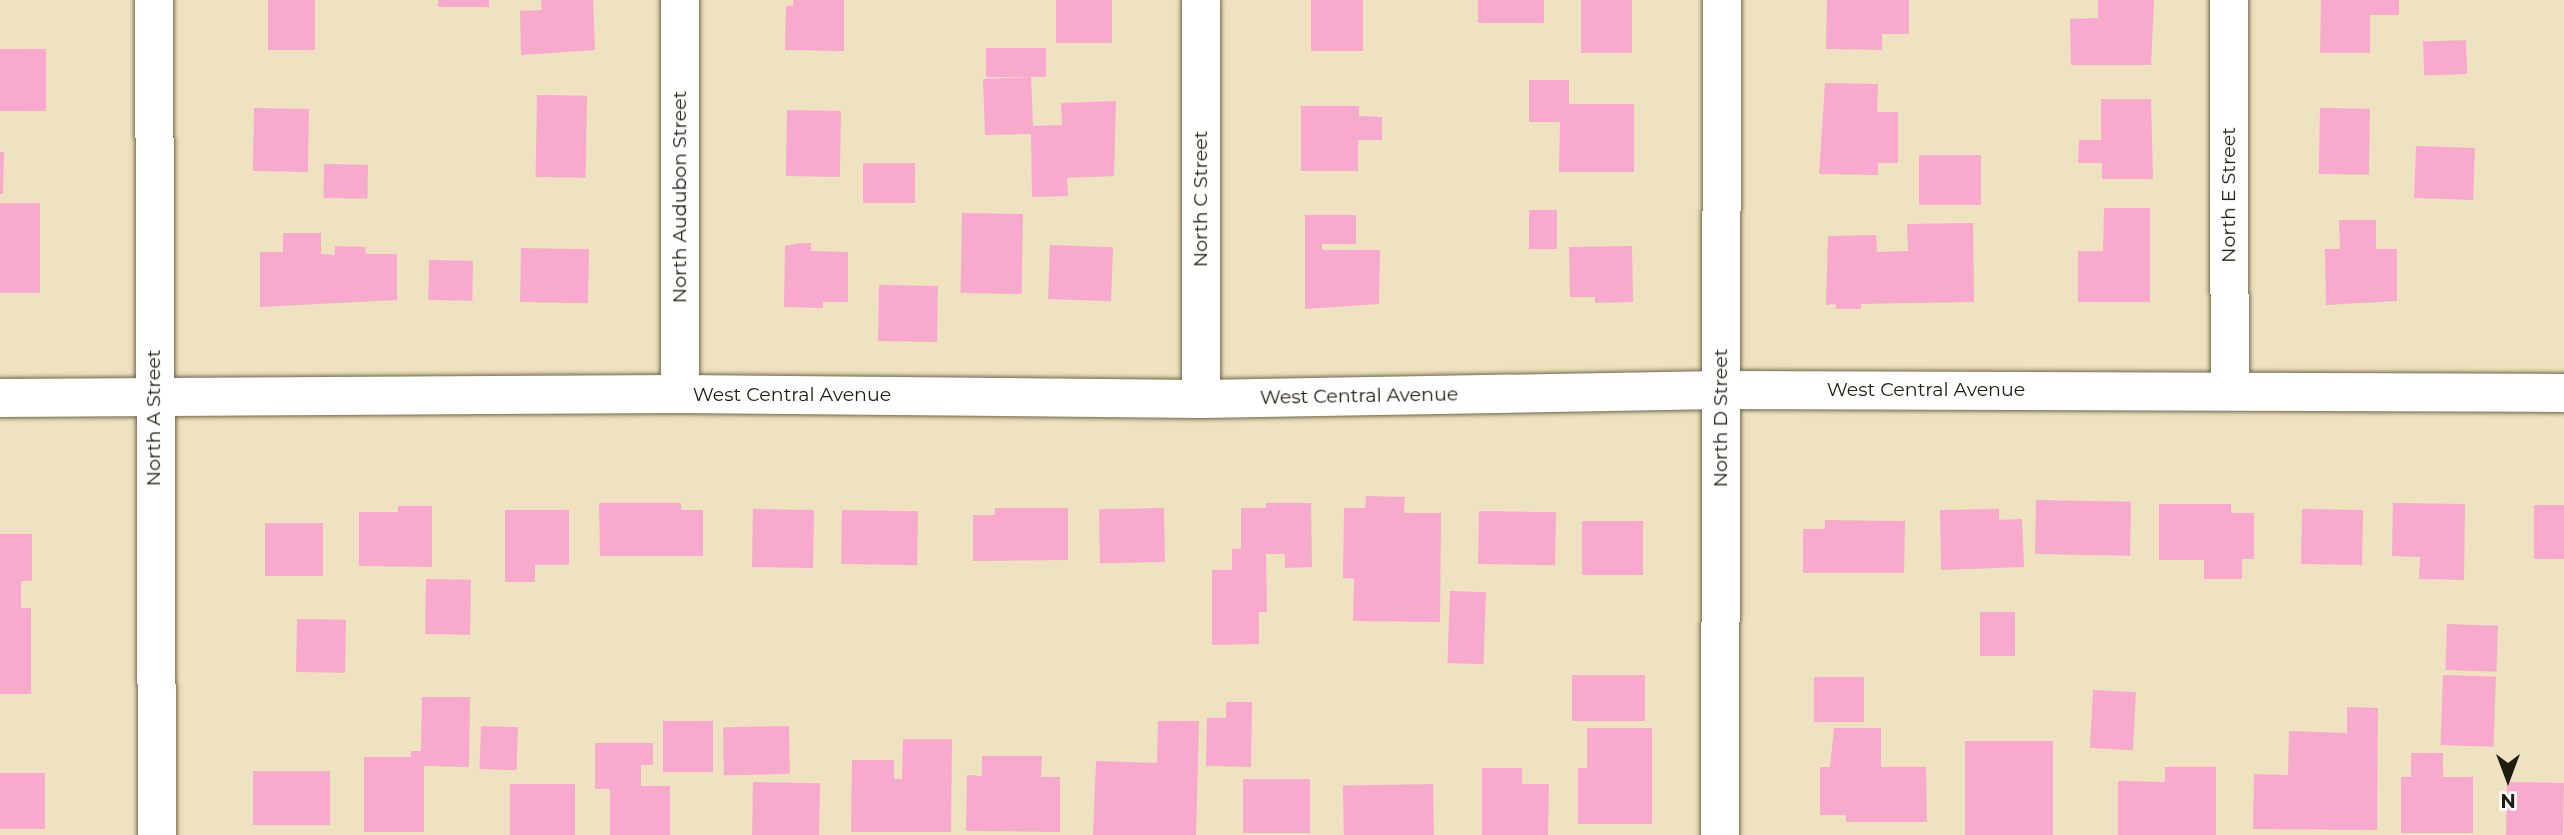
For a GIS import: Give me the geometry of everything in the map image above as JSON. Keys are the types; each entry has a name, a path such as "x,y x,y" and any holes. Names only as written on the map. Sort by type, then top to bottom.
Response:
{"street":[{"name":"North A Street","path":"154,0 157,835"},
{"name":"North Audubon Street","path":"680,0 680,394"},
{"name":"North C Street","path":"1201,0 1201,399"},
{"name":"North D Street","path":"1720,835 1722,0"},
{"name":"North E Street","path":"2229,0 2230,390"},
{"name":"West Central Avenue","path":"0,398 680,394 1201,399 1721,390 2564,393"}],"building":[{"path":"268,0 315,0 315,50 268,50"},
{"path":"438,0 489,0 489,7 438,7"},
{"path":"541,0 593,0 595,50 521,55 520,11 542,10"},
{"path":"793,0 844,0 844,51 785,50 786,6 793,6"},
{"path":"1056,0 1112,0 1112,43 1056,43"},
{"path":"1311,0 1363,0 1363,51 1311,51"},
{"path":"1478,0 1544,0 1544,23 1478,23"},
{"path":"1581,0 1632,0 1632,53 1581,53"},
{"path":"1827,0 1909,0 1909,34 1882,34 1882,50 1826,49"},
{"path":"2098,0 2154,0 2151,65 2071,65 2070,19 2098,18"},
{"path":"2321,0 2399,0 2399,15 2370,15 2370,53 2320,53"},
{"path":"2466,40 2467,74 2424,75 2423,42"},
{"path":"986,48 1046,48 1046,77 986,77"},
{"path":"0,49 46,49 46,111 0,111"},
{"path":"1031,77 1033,126 1062,125 1061,103 1116,101 1114,176 1067,178 1068,196 1032,197 1031,134 985,135 983,79"},
{"path":"1529,80 1569,80 1569,104 1634,104 1634,172 1559,172 1560,122 1529,122"},
{"path":"1825,83 1878,84 1877,112 1898,112 1898,163 1878,163 1878,175 1819,174"},
{"path":"537,95 587,96 586,178 536,177"},
{"path":"2101,99 2151,99 2153,179 2102,179 2102,163 2078,163 2079,140 2101,140"},
{"path":"1301,106 1359,106 1359,116 1382,117 1382,140 1358,140 1358,171 1301,171"},
{"path":"254,108 309,109 308,172 253,171"},
{"path":"2320,108 2370,109 2369,175 2319,174"},
{"path":"787,110 841,111 840,177 786,176"},
{"path":"2416,146 2475,148 2473,200 2414,198"},
{"path":"0,152 4,152 3,194 0,194"},
{"path":"1919,155 1981,155 1981,205 1919,205"},
{"path":"863,163 915,163 915,203 863,203"},
{"path":"324,164 368,165 367,199 323,198"},
{"path":"0,203 40,203 40,293 0,293"},
{"path":"2104,208 2150,208 2150,302 2078,302 2078,251 2103,251"},
{"path":"1529,210 1557,210 1557,249 1529,249"},
{"path":"962,213 1023,214 1022,294 961,293"},
{"path":"1305,215 1356,215 1356,244 1322,244 1322,250 1380,250 1379,304 1305,309"},
{"path":"2339,220 2376,220 2376,249 2397,249 2397,301 2326,305 2325,249 2340,249"},
{"path":"1973,223 1974,302 1861,304 1861,309 1836,309 1836,304 1826,305 1828,236 1876,235 1877,252 1908,251 1907,224"},
{"path":"283,233 321,233 321,254 335,255 335,246 365,247 366,254 397,254 397,300 260,307 260,252 283,252"},
{"path":"811,243 811,251 848,252 848,302 823,302 823,308 784,307 785,246"},
{"path":"1050,245 1113,247 1111,301 1048,299"},
{"path":"1632,246 1633,302 1595,303 1595,297 1570,297 1569,247"},
{"path":"521,248 589,249 588,303 520,302"},
{"path":"429,260 473,261 472,301 428,300"},
{"path":"879,285 938,286 937,342 878,341"},
{"path":"1366,496 1405,497 1404,513 1441,513 1440,622 1353,621 1354,579 1343,578 1344,508 1365,508"},
{"path":"2036,500 2131,502 2130,556 2035,554"},
{"path":"599,503 681,503 681,510 703,510 703,556 600,556"},
{"path":"1266,503 1311,503 1312,567 1285,568 1285,554 1266,554 1267,612 1259,612 1259,644 1212,645 1212,570 1232,570 1232,549 1241,549 1241,508 1266,508"},
{"path":"2393,503 2465,504 2464,580 2419,579 2420,557 2392,556"},
{"path":"2159,504 2231,504 2231,513 2254,513 2254,559 2242,559 2242,579 2204,579 2204,560 2159,560"},
{"path":"2534,505 2564,505 2564,559 2534,559"},
{"path":"398,506 432,506 432,567 359,566 359,512 398,512"},
{"path":"995,508 1068,508 1068,560 973,561 973,515 995,515"},
{"path":"1164,508 1165,562 1100,563 1099,509"},
{"path":"753,509 814,510 813,568 752,567"},
{"path":"1999,509 1999,520 2022,519 2024,567 1941,570 1940,510"},
{"path":"2302,509 2363,510 2362,565 2301,564"},
{"path":"505,510 569,510 569,565 535,565 535,582 505,582"},
{"path":"842,510 918,511 917,565 841,564"},
{"path":"1479,511 1556,512 1555,565 1478,564"},
{"path":"1825,520 1905,521 1904,573 1803,573 1803,529 1825,529"},
{"path":"1582,521 1643,521 1643,575 1582,575"},
{"path":"265,523 323,523 323,576 265,576"},
{"path":"0,534 32,534 32,581 21,581 21,608 31,608 31,694 0,694"},
{"path":"426,579 471,580 470,635 425,634"},
{"path":"1450,591 1486,592 1483,664 1447,663"},
{"path":"1980,612 2015,612 2015,656 1980,656"},
{"path":"297,619 346,620 345,673 296,672"},
{"path":"2447,624 2498,626 2496,672 2445,670"},
{"path":"1572,675 1645,675 1645,721 1572,721"},
{"path":"2443,675 2496,677 2494,747 2441,745"},
{"path":"1814,677 1864,677 1864,722 1814,722"},
{"path":"2093,690 2136,692 2133,750 2090,748"},
{"path":"422,697 470,697 469,767 424,766 424,832 364,832 364,757 411,757 411,751 421,751"},
{"path":"1226,702 1252,702 1251,767 1206,766 1207,718 1226,718"},
{"path":"2347,707 2378,708 2377,830 2253,829 2254,774 2288,775 2289,731 2347,733"},
{"path":"663,721 713,721 713,772 663,772"},
{"path":"1158,721 1199,721 1196,835 1093,835 1096,761 1157,763"},
{"path":"481,726 518,727 516,770 479,769"},
{"path":"789,726 790,774 724,775 723,727"},
{"path":"1587,728 1652,728 1652,824 1578,824 1578,768 1587,768"},
{"path":"1834,728 1881,728 1881,767 1926,767 1927,822 1846,822 1846,815 1820,815 1820,767 1830,767"},
{"path":"903,739 952,739 951,832 851,832 852,760 894,760 894,779 902,779"},
{"path":"1965,741 2053,741 2053,835 1965,835"},
{"path":"595,743 653,743 653,765 641,765 641,786 670,786 670,835 610,835 610,789 595,789"},
{"path":"2411,753 2443,753 2443,777 2473,777 2473,833 2401,833 2401,777 2411,777"},
{"path":"982,756 1042,756 1041,777 1060,777 1060,832 966,831 967,775 982,776"},
{"path":"2165,767 2216,767 2216,835 2118,835 2118,781 2165,782"},
{"path":"1482,768 1522,768 1522,784 1549,784 1548,835 1482,835"},
{"path":"253,771 330,771 330,825 253,825"},
{"path":"0,773 45,773 45,829 0,829"},
{"path":"1243,779 1310,779 1310,833 1243,833"},
{"path":"753,782 820,783 819,835 752,835"},
{"path":"2507,782 2564,783 2563,835 2506,835"},
{"path":"510,784 575,784 575,835 510,835"},
{"path":"1433,784 1434,835 1344,835 1343,786"}]}
